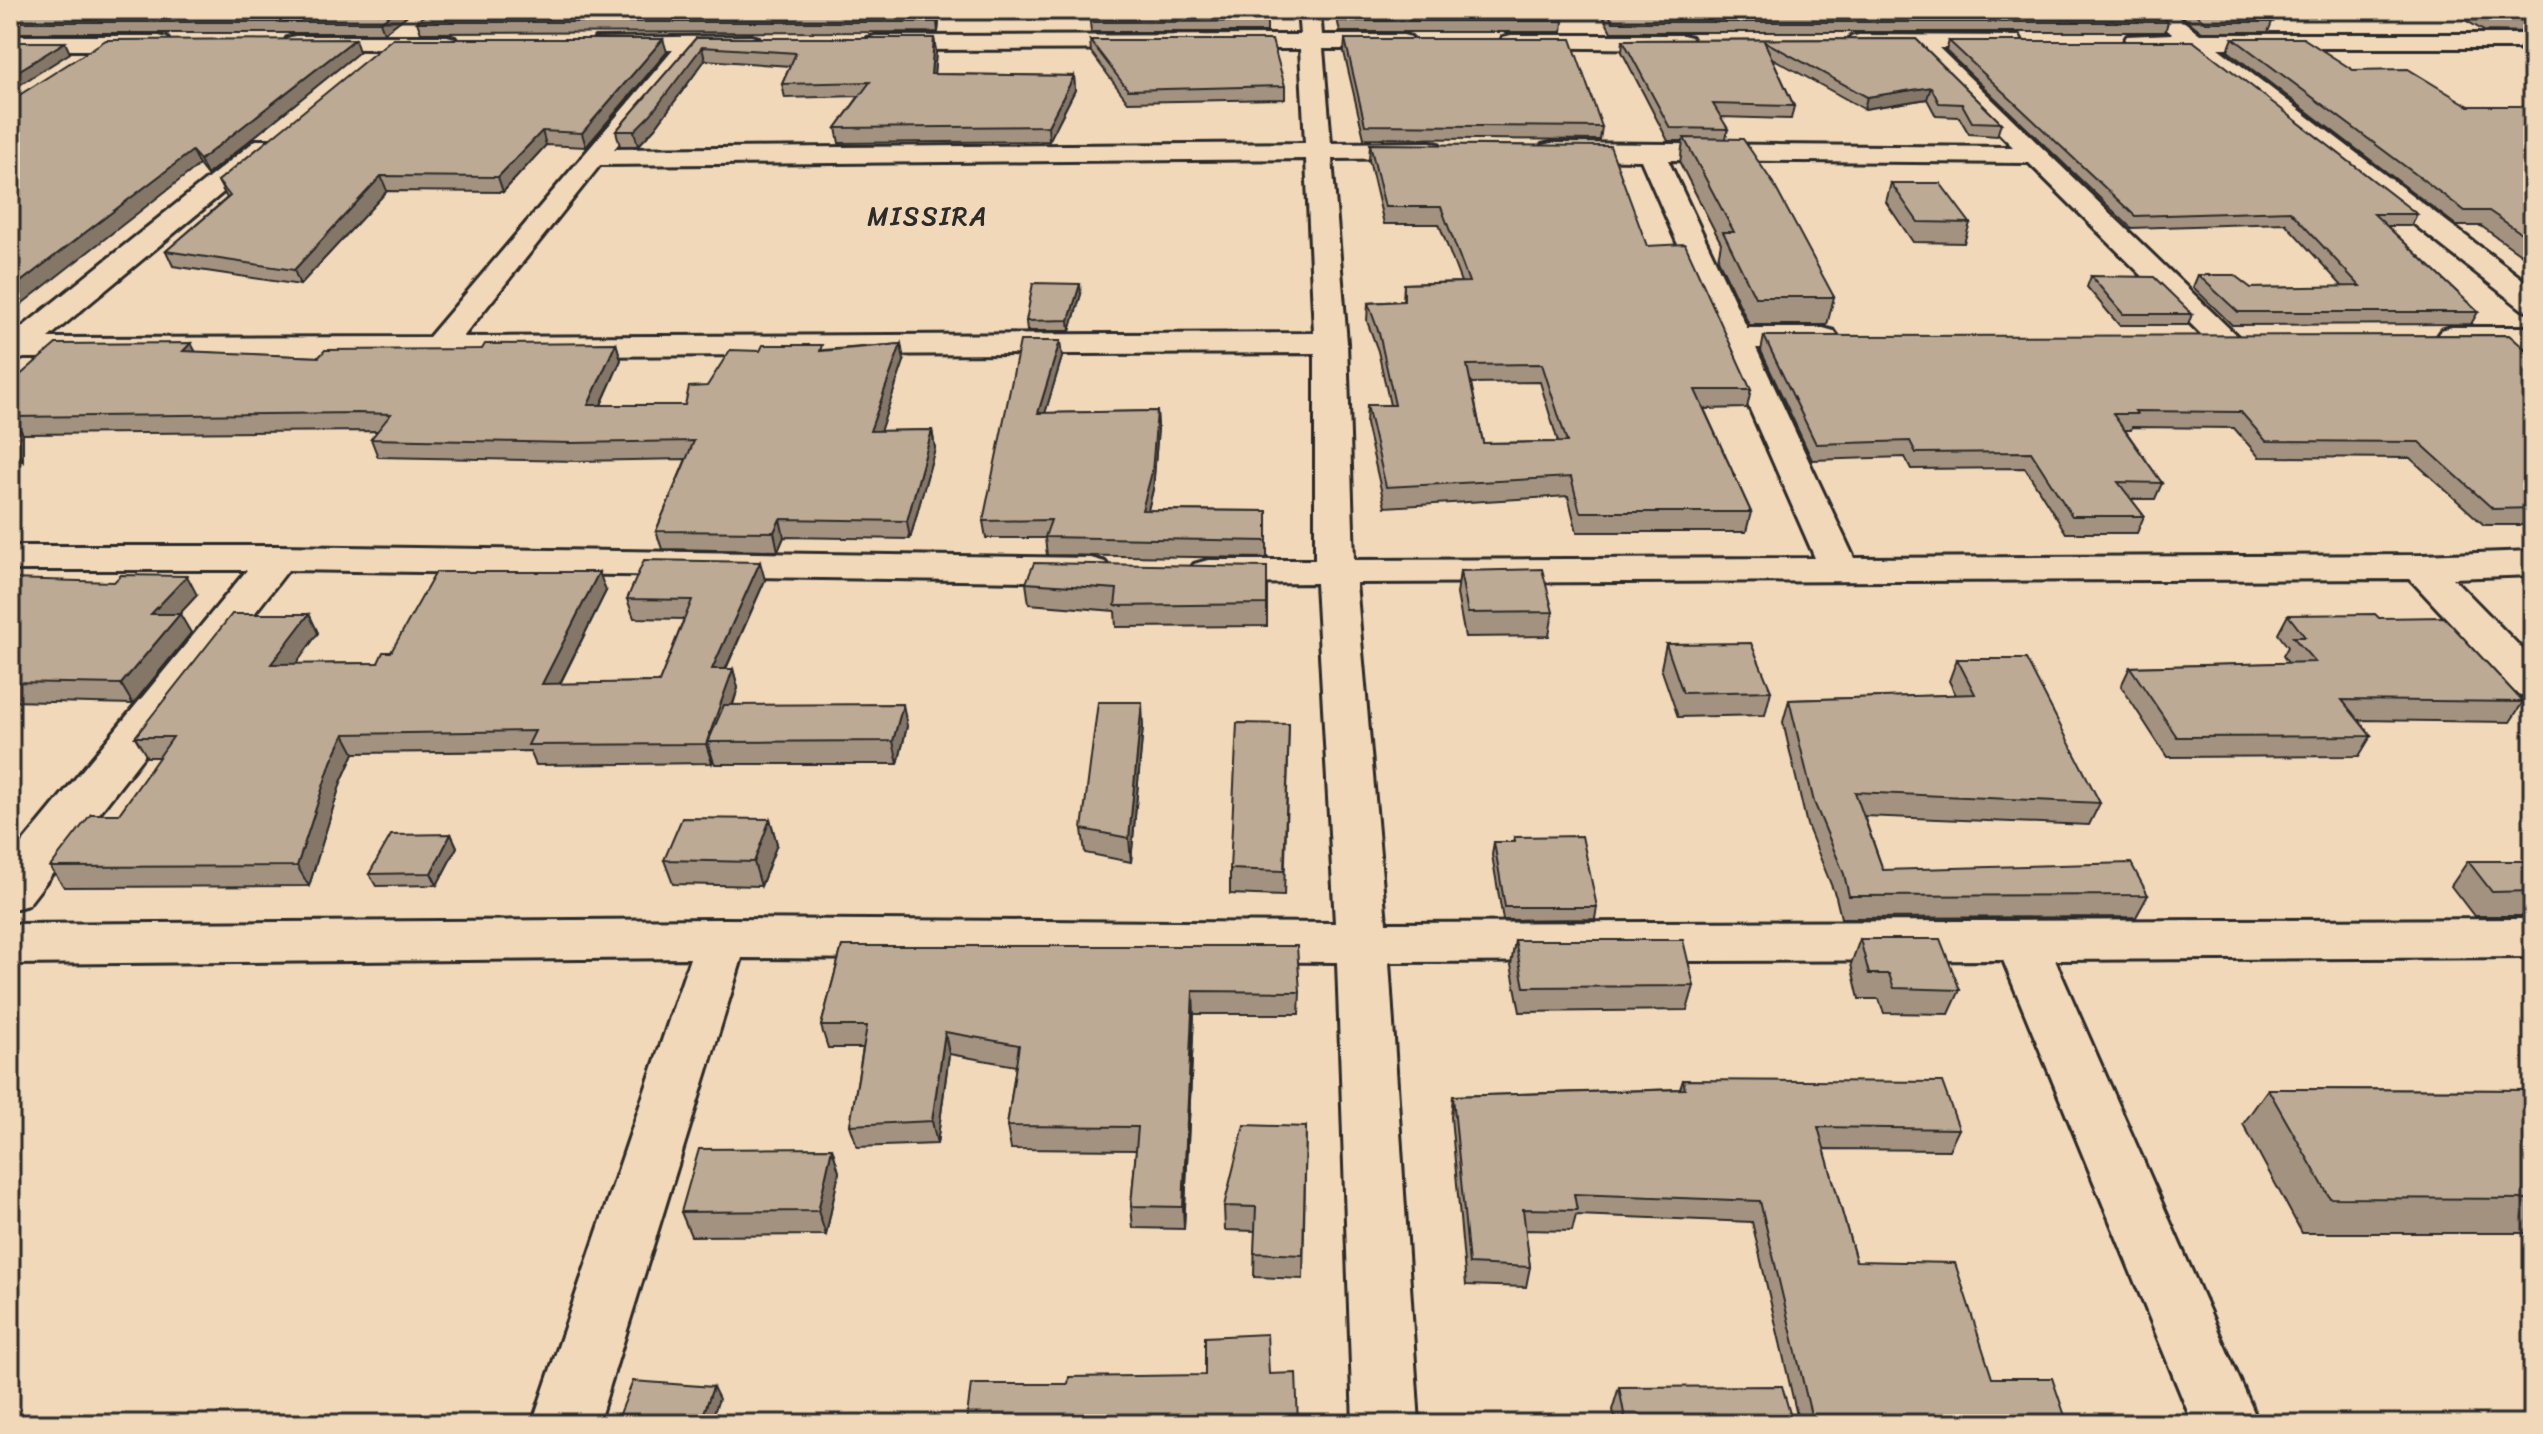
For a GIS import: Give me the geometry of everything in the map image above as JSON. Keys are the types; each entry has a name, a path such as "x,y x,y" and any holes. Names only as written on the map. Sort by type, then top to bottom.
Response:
{"street":[{"path":"2155,10 2533,302"},
{"path":"355,73 421,18"},
{"path":"1310,26 1331,343 1335,574 1362,943 1386,1424"},
{"path":"849,43 1043,32 1310,26 1420,42"},
{"path":"1482,42 1586,31 1700,42"},
{"path":"1919,41 2035,155 2237,337 2175,337"},
{"path":"1841,42 2026,41"},
{"path":"2118,41 2533,41"},
{"path":"2479,41 2520,64"},
{"path":"10,43 185,43"},
{"path":"70,67 106,43"},
{"path":"280,43 470,43"},
{"path":"581,43 770,43"},
{"path":"437,348 691,43"},
{"path":"12,350 282,132"},
{"path":"593,157 1461,150"},
{"path":"1524,151 2035,155"},
{"path":"1651,152 1840,570"},
{"path":"2424,337 2533,337"},
{"path":"1737,338 1847,338"},
{"path":"12,350 1331,343"},
{"path":"10,558 277,558 1130,571"},
{"path":"10,892 277,558"},
{"path":"1177,571 1335,574 2421,567 2533,563"},
{"path":"2421,567 2533,685"},
{"path":"565,1424 722,938"},
{"path":"10,944 722,938 1362,943 2533,938"},
{"path":"2021,941 2226,1424"}],"building":[{"path":"10,10 397,10 380,22 10,22"},
{"path":"430,10 938,10 937,22 417,22"},
{"path":"1093,10 1263,10 1267,21 1090,22"},
{"path":"1337,10 1559,10 1563,21 1340,21"},
{"path":"1606,10 2154,10 2168,22 1613,22"},
{"path":"2190,10 2254,10 2272,22 2206,22"},
{"path":"2473,10 2533,10 2533,20 2490,19"},
{"path":"696,38 934,38 931,74 1074,76 1048,126 836,128 870,82 782,84 796,53 702,47 651,114 634,131 616,131"},
{"path":"2233,38 2303,38 2353,70 2408,69 2469,106 2533,106 2533,239 2489,211 2465,211"},
{"path":"355,39 200,160 192,151 10,290 10,101 106,40"},
{"path":"392,39 663,39 582,133 542,131 498,177 381,176 294,270 166,251 230,196 218,181"},
{"path":"1345,39 1571,39 1602,127 1365,125"},
{"path":"1916,39 2001,123 1972,122 1962,104 1939,103 1931,87 1867,97 1764,41 1794,106 1713,104 1728,129 1670,128 1623,40"},
{"path":"1090,40 1272,40 1285,86 1128,90"},
{"path":"1949,41 2193,41 2417,214 2374,214 2478,312 2238,312 2198,275 2234,275 2251,288 2360,286 2290,211 2135,216"},
{"path":"10,42 65,42 10,76"},
{"path":"1684,138 1743,139 1773,183 1834,297 1755,297 1723,232 1734,232"},
{"path":"1370,144 1610,146 1647,246 1685,244 1751,390 1695,390 1751,512 1580,512 1571,477 1386,487 1367,405 1395,405 1379,333 1368,303 1404,301 1404,284 1469,282 1441,207 1385,207","holes":["1542,364 1567,442 1483,443 1467,365"]},
{"path":"1891,183 1940,183 1970,223 1918,222"},
{"path":"2091,276 2154,277 2192,314 2123,314"},
{"path":"1033,283 1080,284 1069,320 1026,321"},
{"path":"2509,335 2533,356 2533,411 2530,411 2533,414 2533,508 2493,509 2419,442 2266,441 2241,412 2135,411 2137,414 2113,414 2162,483 2118,482 2144,516 2072,516 2031,452 1916,453 1910,441 1816,444 1764,336"},
{"path":"1020,341 1060,341 1038,413 1157,411 1152,472 1142,510 1267,511 1267,541 1045,537 1051,520 983,521"},
{"path":"191,343 183,351 319,357 325,350 482,349 485,344 616,343 588,405 685,405 689,387 707,386 730,350 760,351 763,345 822,345 820,351 901,344 870,431 932,430 907,521 780,519 774,532 656,531 694,441 571,443 371,439 391,414 358,413 13,417 10,443 10,384 56,344"},
{"path":"644,560 760,562 712,669 733,669 706,744 528,745 535,731 344,734 331,762 297,866 50,867 91,814 119,814 173,737 135,737 232,614 309,614 271,664 378,663 383,652 391,652 436,572 599,572 542,684 659,682 692,600 627,599"},
{"path":"1034,563 1267,567 1267,604 1115,606 1117,589 1026,583"},
{"path":"1542,569 1553,612 1468,613 1460,571"},
{"path":"121,575 187,576 151,614 180,614 121,684 10,682 10,579 114,582"},
{"path":"2375,614 2379,618 2444,617 2523,702 2342,700 2371,736 2177,737 2130,667 2315,662 2293,637 2305,637 2288,615"},
{"path":"1751,643 1771,691 1683,693 1666,644"},
{"path":"1957,659 2026,659 2100,803 1855,792 1883,870 2131,863 2148,895 1849,896 1844,874 1814,802 1789,700 1975,694"},
{"path":"1098,702 1142,702 1129,838 1082,829"},
{"path":"903,704 893,741 708,742 724,705"},
{"path":"1237,723 1289,724 1284,871 1230,869"},
{"path":"682,818 770,819 754,862 664,860"},
{"path":"451,834 431,873 369,874 391,835"},
{"path":"1582,836 1597,907 1505,907 1494,842 1515,842 1514,837"},
{"path":"2468,861 2533,861 2533,891 2492,892"},
{"path":"1860,939 1940,939 1960,990 1894,988 1889,974 1869,974"},
{"path":"1515,940 1683,940 1694,986 1524,987"},
{"path":"842,946 1297,946 1300,992 1193,991 1183,1207 1131,1206 1138,1127 1007,1126 1019,1045 945,1032 932,1121 850,1125 867,1026 821,1026"},
{"path":"1683,1080 1942,1082 1959,1129 1818,1127 1856,1261 1955,1263 1992,1378 2052,1378 2065,1416 1811,1415 1760,1201 1574,1194 1577,1210 1523,1209 1530,1267 1469,1264 1453,1096 1685,1089"},
{"path":"2268,1089 2533,1090 2533,1199 2330,1198"},
{"path":"1244,1125 1306,1127 1303,1255 1254,1253 1256,1207 1224,1206"},
{"path":"832,1148 818,1211 681,1212 699,1149"},
{"path":"1267,1334 1269,1374 1296,1373 1298,1424 966,1424 971,1384 1068,1384 1069,1377 1205,1375 1205,1337"},
{"path":"633,1381 713,1387 700,1424 616,1424"},
{"path":"1782,1386 1793,1424 1626,1424 1619,1387"}],"district":[{"name":"MISSIRA","path":"928,216"}]}
